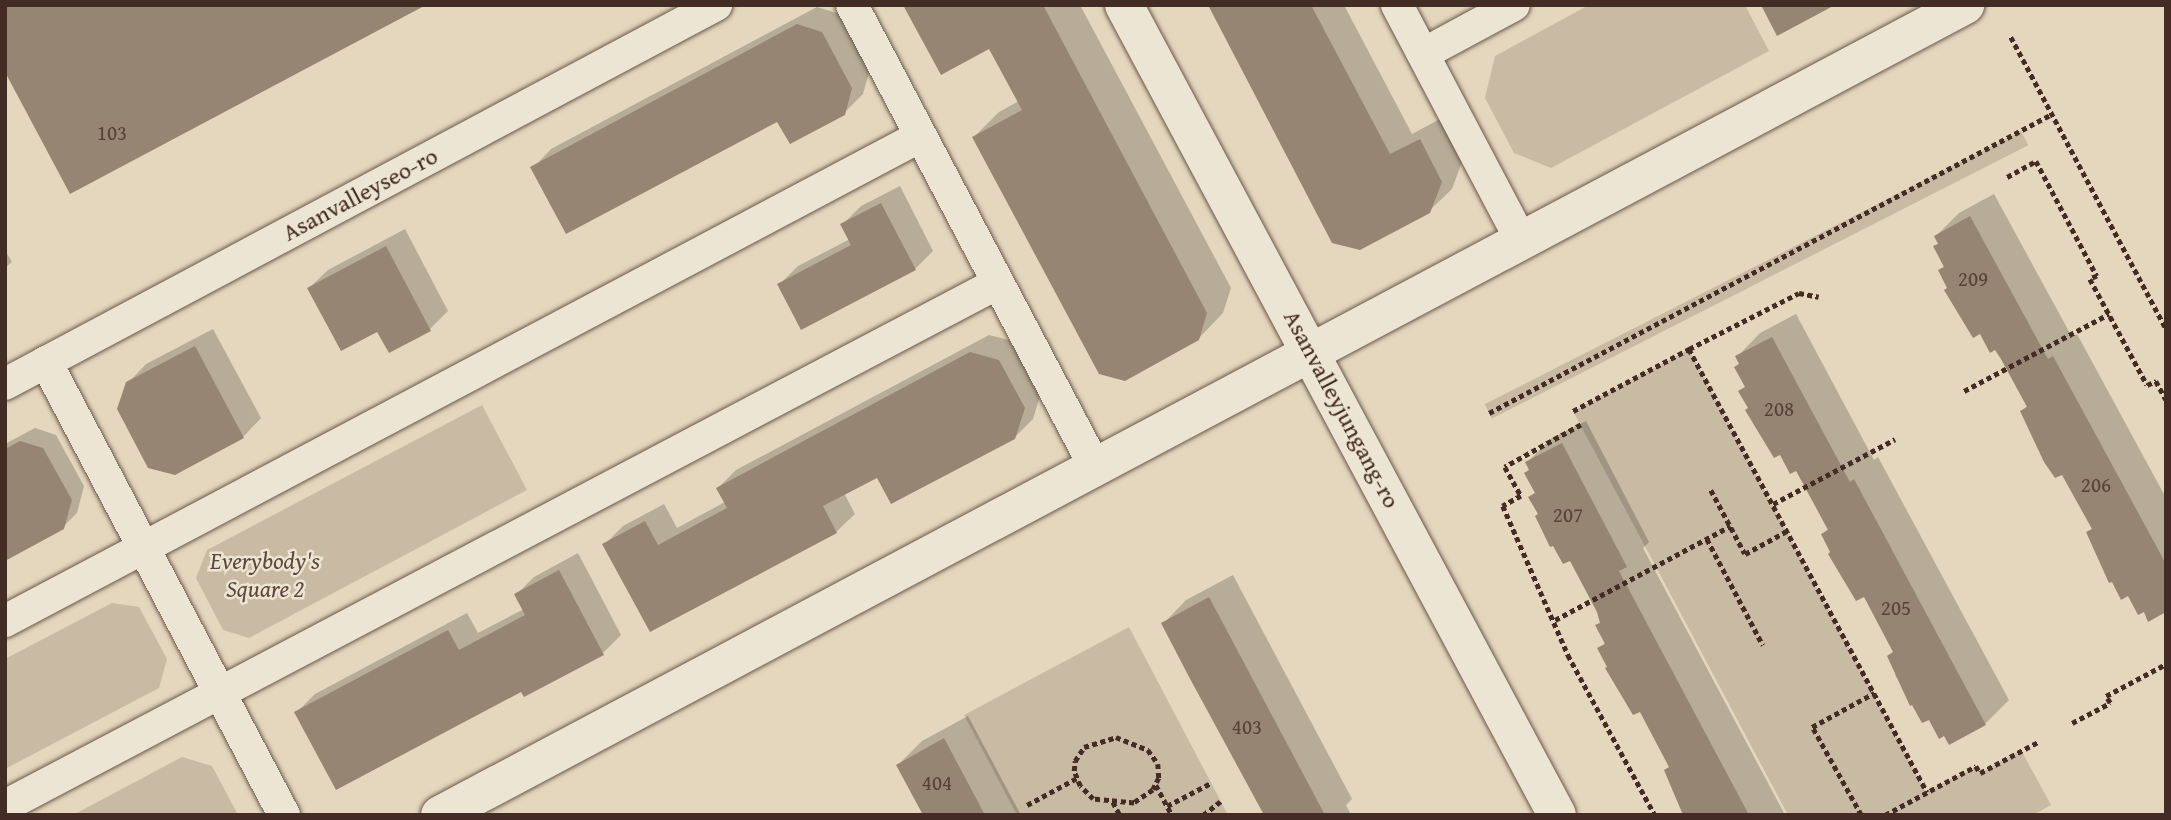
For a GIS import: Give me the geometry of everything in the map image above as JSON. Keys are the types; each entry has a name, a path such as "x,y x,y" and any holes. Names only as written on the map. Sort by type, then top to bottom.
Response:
{"street":[{"name":"Asanvalleyseo-ro","path":"5,384 716,5"},
{"path":"852,5 1096,467"},
{"name":"Asanvalleyjungang-ro","path":"1124,5 1312,352 1557,815"},
{"path":"1397,5 1521,240"},
{"path":"1423,54 1514,5"},
{"path":"440,815 1965,5"},
{"path":"5,621 920,136"},
{"path":"5,806 998,283"},
{"path":"46,362 284,815"}],"path":[{"path":"2011,37 2166,329"},
{"path":"1489,413 2052,114"},
{"path":"2007,177 2036,161 2097,276 2090,279 2147,385 2156,381 2166,400"},
{"path":"1573,411 1799,293 1819,297"},
{"path":"1964,391 2109,314"},
{"path":"1689,349 1927,793"},
{"path":"1581,425 1505,467 1521,496 1503,506 1568,655 1656,815"},
{"path":"1773,504 1895,439"},
{"path":"1711,490 1745,554 1787,531"},
{"path":"1555,620 1730,526"},
{"path":"1707,539 1763,645"},
{"path":"2072,723 2110,703 2106,696 2166,664"},
{"path":"1861,815 1812,727 1874,693"},
{"path":"1116,737 1148,750 1158,764 1160,778 1156,784 1153,790 1134,803 1093,799 1077,778 1075,761 1084,747 1116,737"},
{"path":"1885,815 1976,766 1980,773 2038,742"},
{"path":"1027,805 1077,778"},
{"path":"1167,806 1211,783"},
{"path":"1156,784 1172,815"},
{"path":"1203,815 1221,801"},
{"path":"1113,802 1120,815"}],"green space":[{"path":"1589,5 1745,5 1769,51 1551,168 1514,153 1485,98 1495,56"},
{"path":"2021,131 2028,145 1492,419 1485,404"},
{"path":"1689,349 1926,792 1976,766 1980,773 2021,750 2051,805 2033,815 1788,815 1573,411"},
{"name":"Everybody's Square 2","path":"482,405 527,490 249,638 223,630 196,578 207,550"},
{"path":"112,603 139,607 167,659 159,688 5,769 5,659"},
{"path":"1129,627 1228,815 1017,815 964,715"},
{"path":"182,757 212,766 238,815 73,815"}],"building":[{"path":"5,5 426,5 70,194 5,72"},
{"path":"903,5 1043,5 1207,313 1199,340 1125,381 1099,374 972,137 1022,110 989,49 941,75"},
{"path":"1208,5 1311,5 1390,154 1420,139 1442,182 1430,213 1360,250 1332,243"},
{"path":"1761,5 1835,5 1777,36"},
{"path":"797,24 822,32 852,88 845,115 790,144 777,122 566,234 530,167"},
{"path":"881,203 916,270 801,330 777,284 851,245 840,224"},
{"path":"1970,216 2048,359 2053,356 2166,564 2166,612 2148,622 2144,612 2138,615 2128,596 2121,600 2112,582 2109,583 2086,532 2092,529 2062,475 2055,478 2044,462 2020,411 2027,407 2001,359 1995,350 1990,353 1980,334 1973,338 1944,290 1947,288 1938,270 1944,267 1933,246 1938,244 1934,236"},
{"path":"386,246 431,331 389,353 377,332 341,351 307,288"},
{"path":"1772,337 1850,482 1854,479 1986,725 1949,745 1944,736 1939,739 1929,720 1922,723 1912,705 1910,706 1887,656 1893,652 1864,597 1856,601 1828,554 1830,552 1821,534 1828,530 1796,471 1790,474 1780,455 1774,458 1745,410 1748,408 1738,391 1745,387 1734,367 1739,364 1735,356"},
{"path":"195,346 244,438 175,475 148,468 117,409 126,382"},
{"path":"970,352 999,360 1025,408 1015,439 891,504 877,478 823,506 837,533 650,632 602,544 645,521 658,545 727,508 716,488"},
{"path":"20,441 43,448 72,500 64,529 5,561 5,449"},
{"path":"1562,443 1627,567 1619,571 1749,815 1683,815 1664,770 1669,767 1640,712 1633,715 1605,668 1607,667 1597,648 1605,644 1595,625 1600,623 1597,612 1570,561 1563,564 1553,546 1550,547 1535,516 1538,514 1528,497 1535,493 1524,473 1529,470 1525,462"},
{"path":"559,570 604,655 524,697 521,692 336,790 294,712 448,630 459,650 525,615 514,594"},
{"path":"1209,597 1325,815 1264,815 1188,675 1161,623"},
{"path":"944,738 985,815 923,815 896,765"}]}
